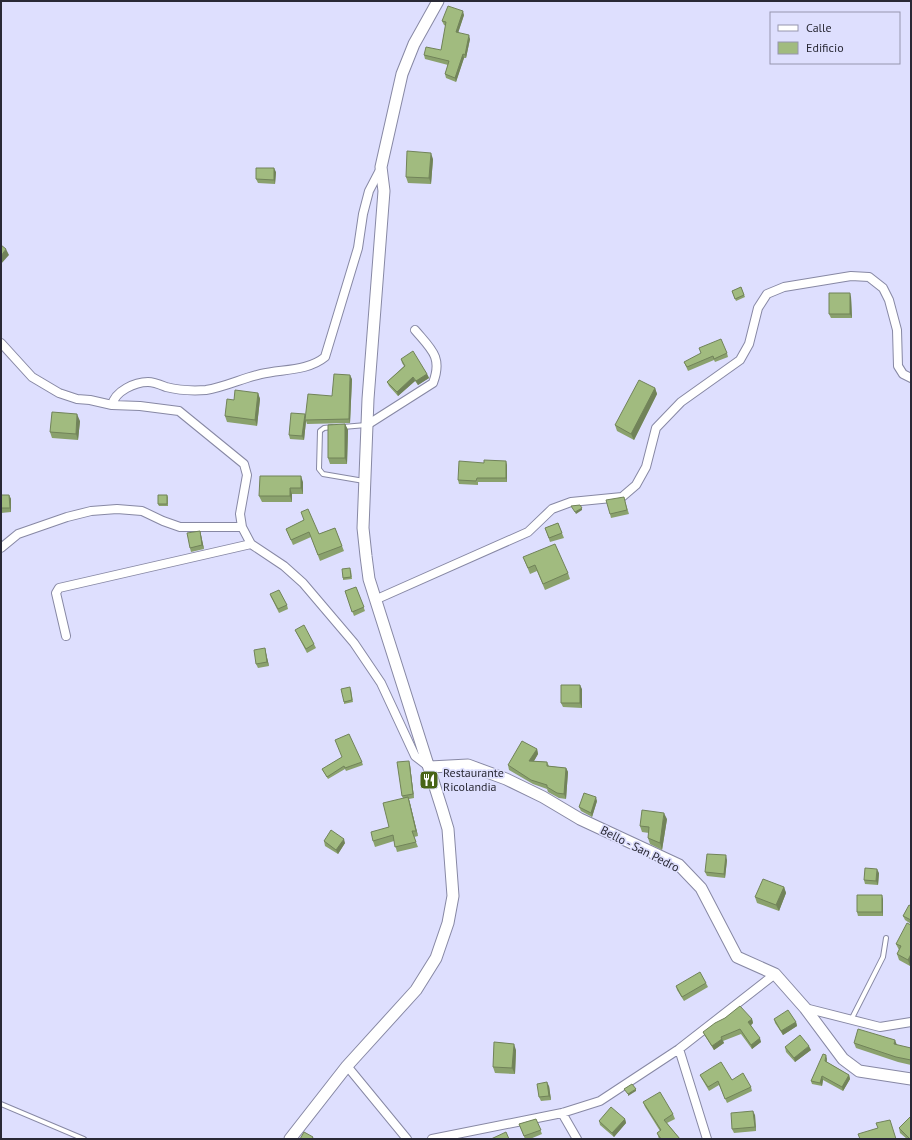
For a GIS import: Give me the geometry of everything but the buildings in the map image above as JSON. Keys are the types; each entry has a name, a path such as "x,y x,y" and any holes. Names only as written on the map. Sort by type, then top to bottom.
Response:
{"main road":[{"path":"290,1139 347,1066 416,990 436,958 448,923 453,896 448,829 377,599 369,579 363,528 368,425 383,197 381,167 402,74 414,44 438,1"},
{"name":"Bello - San Pedro","path":"430,767 468,765 506,779 543,796 580,819 679,865 700,888 736,957 776,974 805,1008 843,1059 859,1071 911,1079"}],"street":[{"path":"112,405 113,400 124,390 135,384 149,382 168,388 206,390 262,374 303,367 319,362 325,357 358,248 363,214 369,191 381,167"},
{"path":"377,599 528,532 552,510 571,502 622,497 636,486 646,467 656,428 681,402 740,360 749,344 758,308 767,294 784,288 852,276 869,278 883,288 889,300 897,330 898,366 903,374 911,378"},
{"path":"368,425 433,383 437,373 436,356 416,330"},
{"path":"1,343 32,377 47,387 77,399 90,400 112,405 140,406 179,411 244,464 247,475 241,508 242,527 251,544 284,566 303,583 354,643 381,683 415,756 430,767"},
{"path":"1,548 18,534 67,517 91,511 117,509 142,511 180,527 242,527"},
{"path":"66,636 56,593 59,588 251,544"},
{"path":"432,1139 562,1113 600,1101 679,1049 776,974"},
{"path":"805,1008 851,1021 880,1027 911,1022"},
{"path":"679,1049 707,1139"},
{"path":"347,1066 407,1139"},
{"path":"562,1113 577,1139"}],"lane":[{"path":"365,481 323,474 319,469 320,431 324,428 368,425"},
{"path":"851,1021 883,957 886,938"},
{"path":"1,1104 84,1139"}],"place":[{"name":"Restaurante Ricolandia","path":"429,780"}]}
